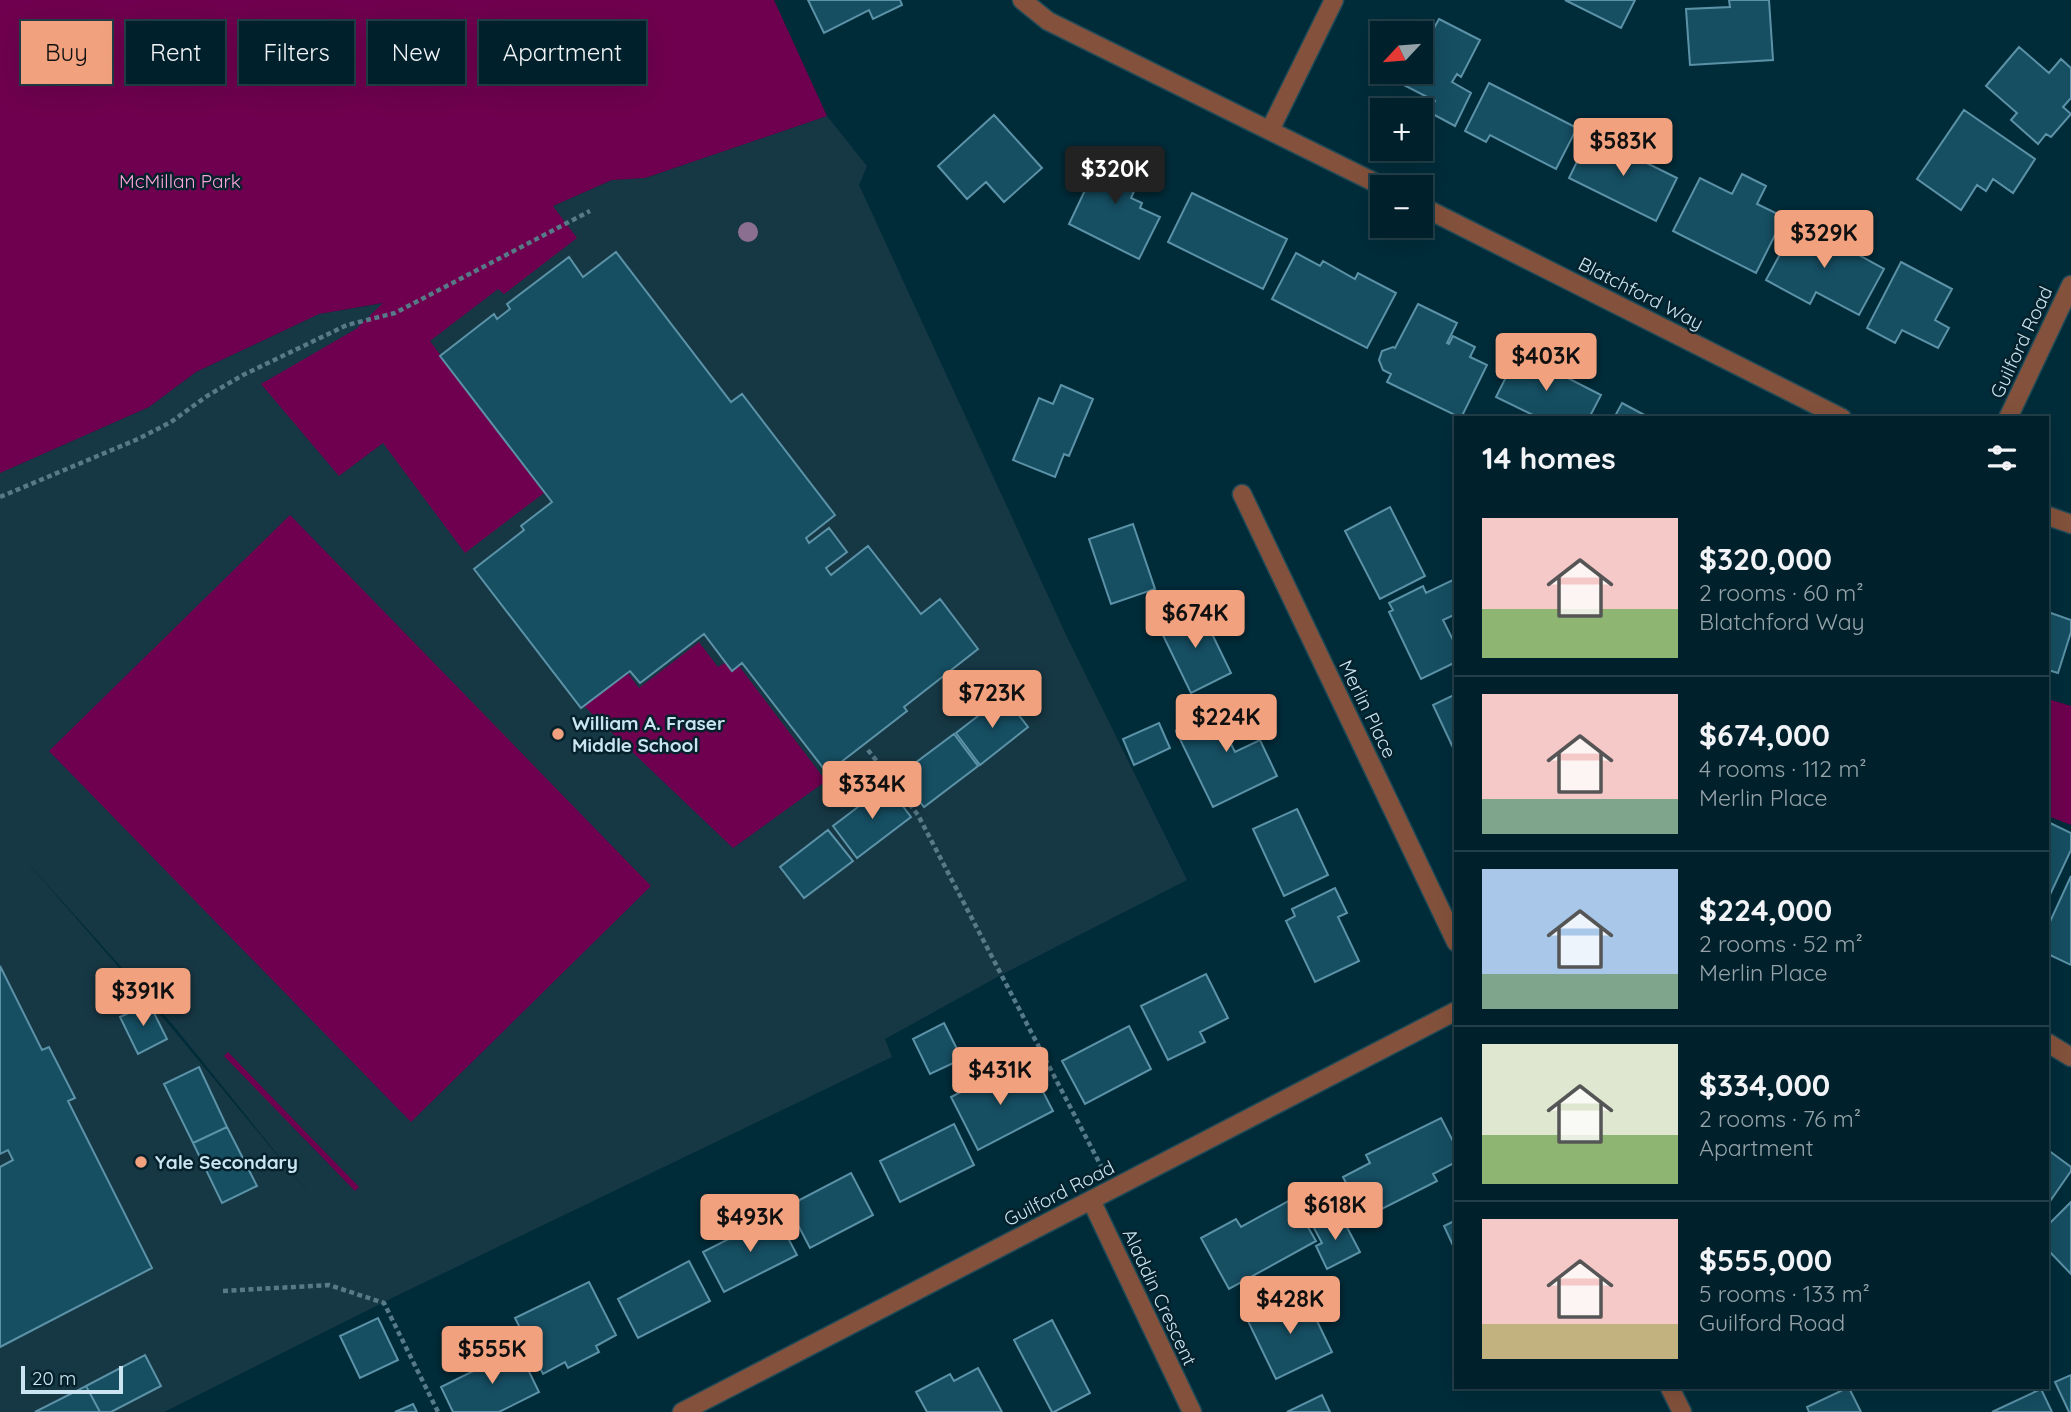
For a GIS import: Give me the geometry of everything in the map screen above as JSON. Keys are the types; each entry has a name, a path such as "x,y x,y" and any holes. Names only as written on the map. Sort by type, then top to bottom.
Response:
{"street":[{"path":"1022,0 1048,21 1370,180"},
{"path":"1270,130 1334,0"},
{"name":"Blatchford Way","path":"1433,212 1838,416"},
{"name":"Guilford Road","path":"2009,416 2071,285"},
{"name":"Merlin Place","path":"1242,494 1454,938"},
{"path":"2049,516 2071,524"},
{"name":"Guilford Road","path":"682,1412 1454,1012"},
{"path":"2049,1044 2071,1057"},
{"name":"Aladdin Crescent","path":"1091,1199 1192,1412"},
{"path":"1670,1389 1682,1412"}],"path":[{"path":"0,497 138,439 171,422 243,375 347,325 395,313 590,211"},
{"path":"868,750 918,815 1113,1188"},
{"path":"223,1291 329,1285 384,1303 439,1412"}],"shaded area":[{"name":"William A. Fraser Middle School","path":"827,116 867,166 859,185 1067,637 1187,880 1001,975 885,1039 892,1057 394,1297 164,1412 0,1412 0,473 149,407 196,372 319,314 385,303 553,206 612,180 645,178","holes":["20,854 173,1025 315,1201 171,1027"]}],"green space":[{"name":"McMillan Park","path":"0,0 774,0 827,116 645,178 612,180 553,206 577,238 504,294 498,289 430,341 544,493 465,553 383,443 339,476 261,384 356,329 383,303 319,314 196,372 149,407 0,473"},
{"path":"290,515 651,886 411,1122 49,751"},
{"path":"699,642 718,667 733,658 826,781 733,848 584,706 627,672 639,688"},
{"path":"2049,699 2071,706 2071,825 2049,816"},
{"path":"228,1052 359,1187 355,1191 224,1056"}],"building":[{"path":"808,0 900,0 902,5 873,19 869,10 824,33"},
{"path":"1565,0 1635,0 1621,28"},
{"path":"1729,0 1769,0 1773,60 1690,65 1686,9 1730,7"},
{"path":"1439,19 1480,40 1461,77 1457,74 1452,82 1471,93 1455,126 1433,114 1433,98 1402,84 1433,84 1433,30"},
{"path":"2019,47 2049,73 2061,59 2071,68 2071,98 2063,107 2071,114 2051,137 2046,134 2038,144 2011,120 2017,113 1986,86"},
{"path":"1489,83 1577,128 1556,169 1490,135 1486,142 1465,131"},
{"path":"1964,110 2035,159 2013,193 1993,179 1986,191 1977,185 1961,210 1917,179"},
{"path":"994,115 1042,168 1004,202 986,182 967,199 938,166"},
{"path":"1590,135 1677,178 1656,221 1569,178"},
{"path":"1105,148 1145,167 1131,198 1142,203 1140,208 1160,217 1139,259 1069,224"},
{"path":"1742,174 1766,186 1757,204 1784,217 1756,273 1673,231 1700,178 1732,194"},
{"path":"1192,193 1287,239 1263,289 1168,242"},
{"path":"1798,221 1884,269 1859,315 1816,292 1810,304 1766,280"},
{"path":"616,252 731,402 742,394 835,515 806,538 809,543 829,528 847,552 826,568 831,575 868,546 921,614 940,599 978,649 904,707 907,711 827,773 742,663 732,671 704,634 640,683 630,671 581,708 474,569 524,530 521,526 552,502 440,356 494,314 497,319 510,309 507,304 569,257 583,277"},
{"path":"1296,253 1320,266 1323,261 1355,279 1358,273 1396,293 1367,348 1272,299"},
{"path":"1901,262 1952,289 1935,320 1949,328 1938,348 1902,330 1895,343 1867,328"},
{"path":"1418,304 1457,323 1447,343 1449,344 1453,336 1475,347 1470,357 1487,365 1462,416 1457,416 1387,382 1391,374 1383,370 1379,360 1382,351 1395,348"},
{"path":"1517,355 1560,378 1562,375 1601,395 1590,416 1535,416 1496,397"},
{"path":"1061,385 1093,399 1069,456 1064,454 1055,477 1013,460 1039,398 1053,404"},
{"path":"1622,403 1646,416 1615,416"},
{"path":"1390,507 1425,576 1380,599 1345,531"},
{"path":"1133,524 1155,589 1111,604 1089,539"},
{"path":"1454,579 1454,615 1443,620 1454,642 1454,663 1421,679 1389,612 1393,610 1389,603 1423,586 1426,593"},
{"path":"1199,607 1231,673 1191,693 1159,627"},
{"path":"2049,612 2071,620 2071,632 2058,673 2049,670"},
{"path":"1454,695 1454,750 1433,705"},
{"path":"1004,696 1028,727 980,765 956,733"},
{"path":"1241,700 1255,728 1229,740 1235,752 1260,740 1277,776 1213,807 1176,731"},
{"path":"1159,723 1170,748 1134,765 1123,739"},
{"path":"954,734 978,766 924,807 899,775"},
{"path":"887,785 911,817 857,858 833,826"},
{"path":"1297,809 1328,875 1284,896 1253,829"},
{"path":"2049,822 2071,833 2071,850 2049,897"},
{"path":"828,830 853,861 804,898 780,867"},
{"path":"2071,876 2071,965 2049,954 2049,924"},
{"path":"1335,888 1347,913 1338,917 1359,961 1315,982 1286,921 1295,916 1292,909"},
{"path":"0,966 42,1050 49,1047 75,1098 68,1101 152,1268 0,1347 0,1167 13,1160 8,1150 0,1154"},
{"path":"1206,974 1228,1018 1200,1032 1205,1042 1168,1060 1141,1006"},
{"path":"149,1003 167,1039 138,1054 120,1017"},
{"path":"944,1023 962,1059 930,1074 913,1039"},
{"path":"1129,1026 1151,1069 1085,1104 1062,1061"},
{"path":"199,1067 227,1127 193,1143 164,1084"},
{"path":"1008,1068 1015,1084 1034,1074 1053,1111 978,1150 951,1097"},
{"path":"1441,1118 1454,1143 1454,1163 1433,1174 1437,1181 1364,1218 1343,1177 1370,1163 1366,1155"},
{"path":"954,1124 974,1165 900,1202 880,1161"},
{"path":"227,1127 257,1186 222,1203 193,1143"},
{"path":"2049,1151 2071,1167 2071,1171 2049,1203"},
{"path":"851,1173 873,1215 810,1248 788,1206"},
{"path":"1292,1199 1316,1241 1229,1289 1201,1238 1236,1219 1241,1227"},
{"path":"2071,1202 2071,1274 2049,1251 2049,1224"},
{"path":"1340,1214 1360,1252 1327,1269 1316,1246 1322,1243 1314,1228"},
{"path":"776,1215 797,1255 724,1292 703,1252"},
{"path":"1454,1221 1454,1248 1444,1226"},
{"path":"689,1261 710,1301 638,1338 618,1299"},
{"path":"589,1282 616,1335 596,1346 599,1352 568,1368 565,1362 543,1374 515,1318"},
{"path":"1303,1292 1332,1352 1276,1379 1247,1319"},
{"path":"378,1318 398,1360 360,1378 340,1336"},
{"path":"1052,1320 1090,1393 1054,1412 1014,1340"},
{"path":"518,1349 539,1392 499,1412 453,1412 441,1387"},
{"path":"145,1355 161,1386 111,1412 100,1412 86,1386"},
{"path":"978,1368 1002,1412 927,1412 916,1392 950,1374 954,1381"},
{"path":"2071,1375 2071,1412 2069,1412 2055,1382"},
{"path":"86,1386 100,1412 35,1412"},
{"path":"1850,1389 1861,1412 1809,1412 1807,1407"},
{"path":"2041,1389 2052,1412 1992,1412"},
{"path":"1322,1395 1330,1412 1287,1412"},
{"path":"413,1404 417,1412 395,1412"}],"place":[{"name":"William A. Fraser Middle School","path":"558,734"},
{"name":"Yale Secondary","path":"141,1162"}]}
